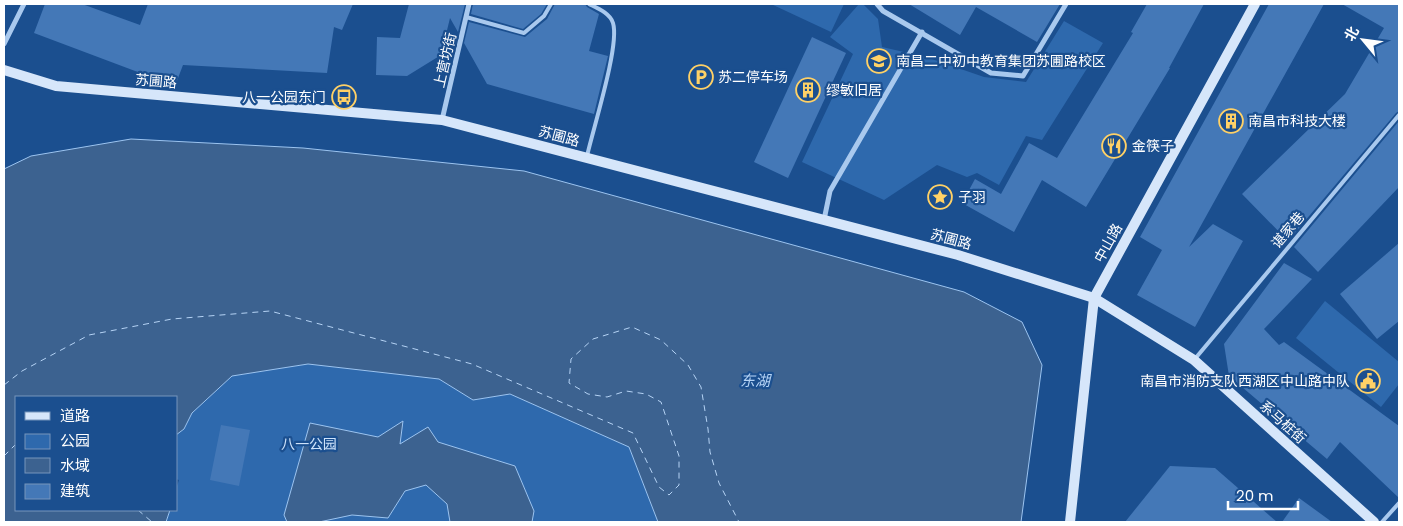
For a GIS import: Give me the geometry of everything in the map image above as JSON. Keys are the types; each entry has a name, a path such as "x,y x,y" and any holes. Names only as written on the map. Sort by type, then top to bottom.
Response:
{"main road":[{"name":"中山路","path":"1070,522 1094,298 1255,4"},
{"name":"苏圃路","path":"4,70 56,86 442,120 958,255 1094,298"},
{"name":"系马桩街","path":"1094,298 1194,360 1374,522"}],"street":[{"path":"4,44 24,4"},
{"name":"上营坊街","path":"442,120 469,4"},
{"path":"877,4 884,11 991,72 1022,76 1066,4"},
{"path":"824,220 830,191 922,32"}],"lane":[{"path":"466,18 524,33 544,16 551,4"},
{"path":"586,158 612,54 614,33 612,20 589,4"},
{"name":"谌家巷","path":"1194,360 1399,115"},
{"path":"1382,522 1399,503"}],"green space":[{"path":"771,4 844,4 831,32"},
{"path":"859,4 863,4 878,19 882,47 926,57 984,77 1026,82 1064,21 1103,43 1042,140 1026,136 999,185 977,173 967,177 937,165 884,200 802,162 853,54 830,37"},
{"path":"1325,301 1399,362 1399,384 1381,407 1296,338"},
{"name":"八一公园","path":"308,364 439,379 473,400 510,394 629,447 658,522 166,522 170,511 178,511 178,434 184,429 192,413 232,376"}],"water":[{"name":"东湖","path":"131,139 303,148 524,171 964,292 1022,322 1042,365 1021,522 658,522 629,447 510,394 473,400 439,379 308,364 232,376 192,413 184,429 178,434 178,396 15,396 15,511 170,511 166,522 4,522 4,169 31,156"},
{"path":"403,421 400,444 428,427 438,442 515,466 534,511 532,522 450,522 447,504 426,485 405,491 388,518 352,515 319,522 287,522 284,515 310,423 378,437"}],"building":[{"path":"45,4 82,4 140,25 148,4 353,4 342,30 334,27 327,73 183,65 175,86 34,33"},
{"path":"409,4 465,4 458,32 450,18 441,55 407,76 376,75 377,37 400,38"},
{"path":"473,4 547,4 541,14 523,29 471,14"},
{"path":"555,4 585,4 599,14 589,51 608,56 594,114 487,84 464,43 469,22 525,37 547,19"},
{"path":"909,4 1060,4 1037,42 976,7 960,35"},
{"path":"1147,4 1204,4 1170,68 1086,207 1042,180 1014,232 962,203 975,179 1001,194 1029,143 1057,158 1133,33 1131,32"},
{"name":"南昌市科技大楼","path":"1269,4 1324,4 1189,247 1213,224 1243,241 1195,327 1137,295 1162,250 1140,237"},
{"path":"1342,4 1399,4 1399,111 1288,241 1242,194 1345,94 1384,28"},
{"name":"缪敏旧居","path":"812,37 846,53 788,178 754,162"},
{"path":"1399,121 1399,187 1318,272 1294,247"},
{"path":"1399,243 1399,321 1377,339 1340,294"},
{"path":"1284,263 1312,279 1264,329 1279,345 1284,342 1399,426 1399,498 1340,442 1327,459 1229,376 1224,344"},
{"path":"221,425 250,430 239,486 210,480"},
{"path":"1170,466 1215,468 1277,522 1125,522"},
{"path":"1299,498 1332,522 1282,522"}],"ferry route":[{"path":"4,385 22,371 89,335 172,319 270,311 472,364 633,433 659,487 669,495 679,485 679,456 661,402 646,394 626,391 607,397 588,394 569,383 571,359 593,339 632,327 661,340 688,365 701,387 710,452 719,483 739,522"},
{"path":"4,456 15,445"},
{"path":"139,511 152,522"}],"place":[{"name":"南昌二中初中教育集团苏圃路校区","path":"879,61"},
{"name":"苏二停车场","path":"701,77"},
{"name":"缪敏旧居","path":"808,90"},
{"name":"八一公园东门","path":"344,97"},
{"name":"南昌市科技大楼","path":"1231,121"},
{"name":"金筷子","path":"1114,146"},
{"name":"子羽","path":"940,197"},
{"name":"南昌市消防支队西湖区中山路中队","path":"1368,381"}]}
